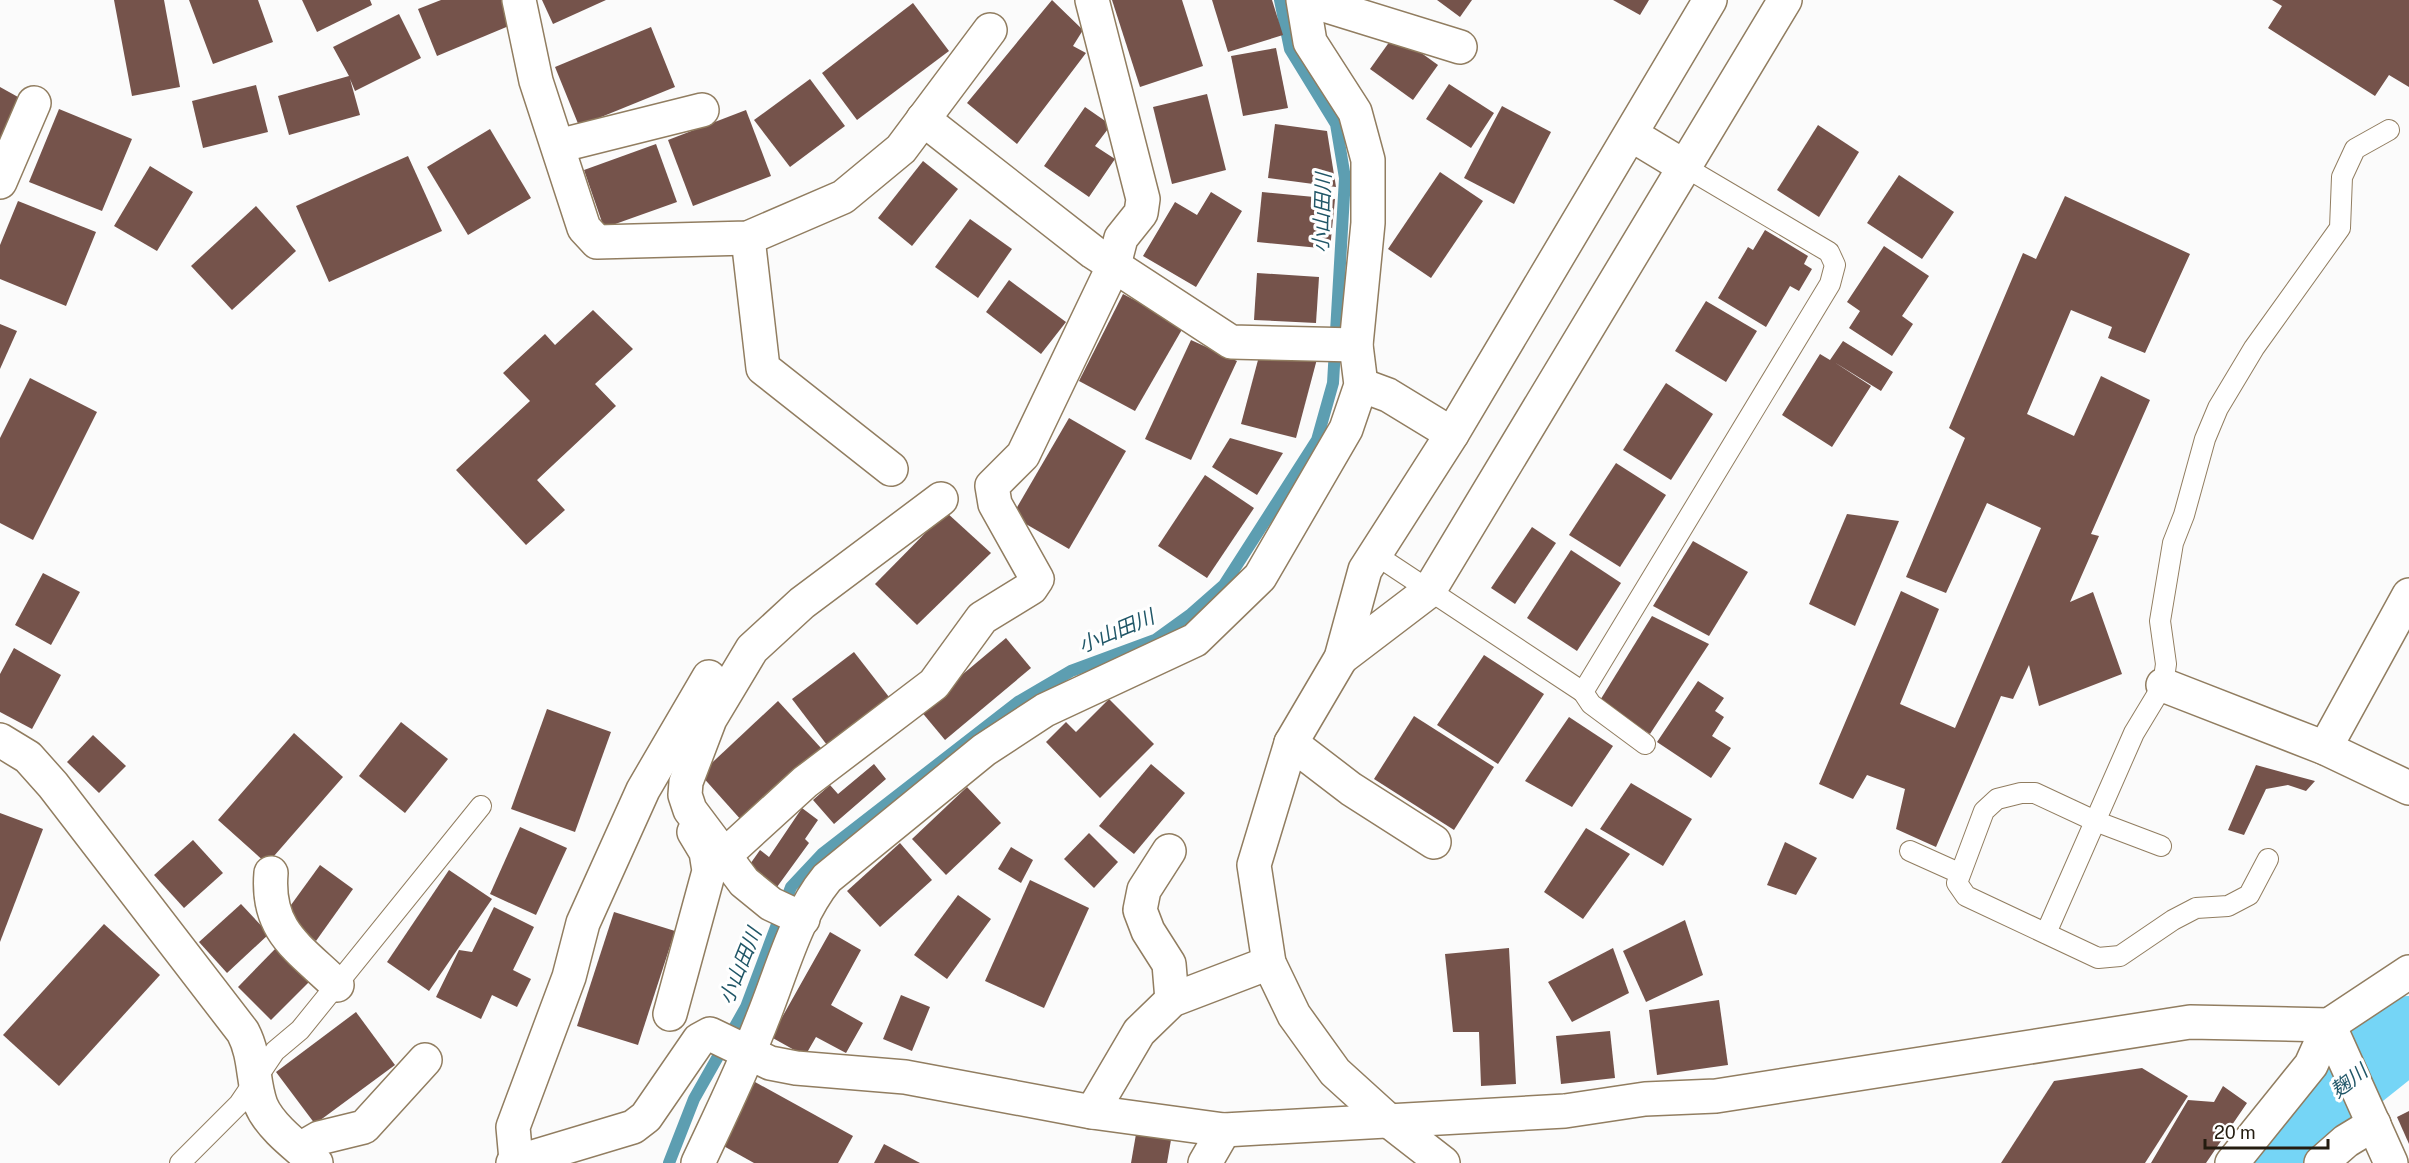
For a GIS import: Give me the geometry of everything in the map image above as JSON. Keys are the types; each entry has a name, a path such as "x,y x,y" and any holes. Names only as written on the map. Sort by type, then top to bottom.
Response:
{"street":[{"path":"519,0 536,81 584,228 597,242 748,238 843,197 901,149 990,30"},
{"path":"725,855 805,782 934,684 982,618 1031,588 1037,579 995,504 992,486 1023,455 1114,265 1121,238 1141,213 1143,200 1092,0"},
{"path":"1303,0 1310,42 1355,112 1368,160 1368,223 1343,345 1362,385 1388,395 1452,434"},
{"path":"1308,0 1460,47"},
{"path":"1443,1163 1389,1121 1335,1072 1294,1015 1269,963 1254,865 1291,743 1341,658 1365,570 1452,434 1632,135 1710,0"},
{"path":"1341,658 1430,591 1785,0"},
{"path":"0,183 34,103"},
{"path":"558,146 702,110"},
{"path":"923,119 1093,252 1231,342 1343,345"},
{"path":"1632,135 1685,167"},
{"path":"748,238 763,368 891,469"},
{"path":"698,1163 744,1052 788,912 984,750 1045,710 1195,640 1260,577 1346,429 1362,385"},
{"path":"788,912 744,882 690,810 685,795 686,782 710,718 752,649 802,603 940,499"},
{"path":"2325,748 2409,595"},
{"path":"729,643 643,790 583,923 569,977 513,1127 515,1162 633,1127 646,1117 699,1040 710,1034 770,1063 796,1068 905,1077 1092,1112 1224,1130 1565,1111 1645,1099 1716,1096 2190,1022 2334,1038"},
{"path":"2163,685 2325,748 2409,788"},
{"path":"0,740 28,757 53,785 243,1032 252,1054 261,1106 269,1118 308,1156 319,1138 364,1127 425,1060"},
{"path":"1291,743 1351,789 1434,842"},
{"path":"670,1014 709,871 706,852 686,817 690,810"},
{"path":"1169,851 1144,890 1140,910 1148,931 1169,964 1172,1000"},
{"path":"271,873 272,910 280,929 337,985"},
{"path":"1092,1112 1139,1032 1172,1000 1269,963"},
{"path":"2232,1163 2334,1038 2409,972"},
{"path":"2334,1038 2391,1163"},
{"path":"2321,1163 2346,1141 2369,1114"},
{"path":"1205,1163 1224,1130"}],"lane":[{"path":"2046,933 2134,733 2163,685 2166,664 2160,621 2173,543 2213,418 2254,348 2340,228 2342,177 2355,149 2389,130"},
{"path":"1583,693 1830,284 1835,265 1829,252 1685,167"},
{"path":"1376,555 1583,693 1591,704 1645,744"},
{"path":"2161,846 2095,821 2034,793 2021,793 1998,799 1984,811 1957,883 1966,896 2098,958 2120,957 2173,920 2196,908 2228,906 2249,895 2268,859"},
{"path":"180,1163 239,1104 256,1076 337,985 481,806"},
{"path":"1911,851 1959,873"}],"building":[{"path":"114,0 164,0 180,87 132,96"},
{"path":"189,0 258,0 273,42 213,64"},
{"path":"302,0 370,0 372,5 317,32"},
{"path":"441,0 501,0 511,25 437,56 418,9"},
{"path":"542,0 606,0 553,24"},
{"path":"1052,0 1083,30 1073,46 1086,53 1017,144 967,103"},
{"path":"1112,0 1182,0 1203,66 1140,87"},
{"path":"1212,0 1272,0 1283,35 1228,52"},
{"path":"1437,0 1472,0 1460,17"},
{"path":"1613,0 1649,0 1640,15"},
{"path":"2272,0 2409,0 2409,87 2389,75 2375,96 2268,28 2282,6"},
{"path":"913,3 949,51 857,120 822,73"},
{"path":"399,14 421,58 355,91 350,79 360,115 289,135 278,96 349,76 333,47"},
{"path":"651,27 675,87 579,126 555,67"},
{"path":"1395,34 1438,65 1413,100 1370,69"},
{"path":"1276,48 1288,108 1243,116 1231,56"},
{"path":"810,79 845,126 790,167 754,120"},
{"path":"1449,84 1494,113 1471,148 1426,119"},
{"path":"256,85 268,132 203,148 192,101"},
{"path":"0,87 27,102 0,149"},
{"path":"1207,94 1226,170 1172,184 1153,107"},
{"path":"1502,106 1551,132 1514,204 1464,178"},
{"path":"1085,107 1111,125 1095,146 1115,159 1089,197 1044,166"},
{"path":"59,109 132,139 102,211 29,182"},
{"path":"746,110 771,176 693,206 668,140"},
{"path":"1275,124 1327,131 1336,187 1268,178"},
{"path":"1818,125 1859,152 1819,217 1777,190"},
{"path":"490,129 531,198 468,235 427,167"},
{"path":"656,144 677,202 604,228 584,170"},
{"path":"408,156 442,231 329,282 296,206"},
{"path":"923,161 958,189 912,246 878,218"},
{"path":"150,166 193,192 157,251 114,226"},
{"path":"1440,172 1483,201 1431,278 1388,249"},
{"path":"1899,175 1954,212 1922,259 1867,223"},
{"path":"1211,192 1242,211 1196,287 1143,256 1175,202 1197,215"},
{"path":"1262,192 1335,199 1330,249 1257,242"},
{"path":"2065,196 2190,254 2145,353 2108,338 2112,327 2071,310 2027,414 2074,436 2101,376 2150,400 2091,534 2099,536 2070,602 2093,592 2122,674 2039,706 2029,665 2013,699 2001,696 1936,847 1896,829 1905,789 1867,775 1853,799 1819,784 1901,591 1939,609 1900,704 1955,728 2041,528 1987,503 1946,593 1906,577 1965,438 1949,428 2023,253 2036,259"},
{"path":"18,201 96,232 66,306 0,279 0,245"},
{"path":"256,206 296,251 232,310 191,266"},
{"path":"970,219 1012,249 978,298 935,267"},
{"path":"1765,230 1808,256 1804,264 1812,269 1799,291 1790,286 1766,327 1718,298 1748,247 1753,250"},
{"path":"1884,246 1929,276 1902,316 1913,324 1892,356 1849,328 1860,311 1847,302"},
{"path":"1257,273 1319,277 1316,323 1254,320"},
{"path":"1009,280 1066,322 1041,354 986,312"},
{"path":"1123,294 1184,326 1135,411 1079,381"},
{"path":"1706,301 1757,331 1726,382 1675,351"},
{"path":"593,310 633,349 595,384 616,406 537,480 565,510 526,545 456,470 530,401 503,373 545,334 555,345"},
{"path":"0,324 17,331 0,369"},
{"path":"1191,340 1237,361 1191,460 1145,439"},
{"path":"1843,341 1893,372 1881,391 1834,362 1871,386 1832,447 1782,415 1820,354 1830,360"},
{"path":"1317,359 1296,438 1241,424 1258,360"},
{"path":"30,378 97,412 33,540 0,523 0,438"},
{"path":"1666,383 1713,414 1671,480 1623,450"},
{"path":"1069,418 1126,451 1069,549 1012,516"},
{"path":"1230,438 1283,453 1257,495 1212,467"},
{"path":"1616,463 1666,495 1620,567 1569,535"},
{"path":"1205,475 1254,508 1207,578 1158,546"},
{"path":"946,512 991,553 917,625 875,584"},
{"path":"1847,514 1899,521 1855,626 1809,604"},
{"path":"1532,527 1556,543 1515,604 1491,588"},
{"path":"1693,541 1748,572 1709,636 1653,606"},
{"path":"1571,550 1621,583 1577,651 1527,618"},
{"path":"43,573 80,592 51,645 15,625"},
{"path":"1652,616 1709,644 1650,734 1599,702"},
{"path":"1006,638 1031,668 945,740 920,710"},
{"path":"14,648 61,675 32,729 0,712 0,674"},
{"path":"854,652 889,697 827,745 792,699"},
{"path":"1484,655 1544,694 1498,764 1437,725"},
{"path":"1698,681 1724,698 1715,711 1724,717 1712,736 1731,748 1711,778 1657,742"},
{"path":"1109,699 1154,744 1100,798 1046,742 1066,722 1076,732"},
{"path":"778,701 821,748 742,821 700,774"},
{"path":"547,709 611,732 575,832 511,809"},
{"path":"1414,716 1494,767 1454,830 1374,779"},
{"path":"1569,717 1613,746 1572,807 1525,781"},
{"path":"401,722 448,759 405,813 359,776"},
{"path":"294,733 343,777 267,864 218,820"},
{"path":"93,735 126,766 99,793 67,762"},
{"path":"874,764 886,779 834,824 813,800 830,785 838,794"},
{"path":"1151,764 1185,793 1134,854 1099,826"},
{"path":"2256,765 2315,781 2306,791 2288,785 2266,789 2244,835 2228,830"},
{"path":"1631,783 1692,819 1663,866 1600,829"},
{"path":"967,787 1001,823 946,875 912,839"},
{"path":"802,808 818,820 805,839 809,843 777,887 748,867 760,850 769,857"},
{"path":"0,813 43,829 0,942"},
{"path":"520,827 567,848 536,915 490,894"},
{"path":"1586,828 1630,854 1583,919 1544,892"},
{"path":"1089,833 1118,862 1094,888 1064,859"},
{"path":"193,840 223,873 184,908 154,875"},
{"path":"1785,842 1817,858 1796,895 1767,885"},
{"path":"900,843 932,880 880,927 847,891"},
{"path":"1011,847 1033,860 1021,883 998,869"},
{"path":"320,865 353,889 316,941 283,916"},
{"path":"449,870 492,899 429,991 387,962"},
{"path":"1030,880 1089,908 1044,1008 985,981"},
{"path":"958,895 991,919 947,979 914,955"},
{"path":"241,904 269,934 227,973 199,942"},
{"path":"494,907 534,927 513,970 531,979 517,1007 492,995 481,1019 436,997 459,950 472,952"},
{"path":"614,912 675,931 638,1045 577,1026"},
{"path":"1685,920 1703,975 1646,1002 1623,951"},
{"path":"104,924 160,975 59,1086 3,1035"},
{"path":"830,932 861,950 831,1005 863,1023 846,1053 816,1037 805,1056 771,1037"},
{"path":"277,947 311,980 271,1020 238,987"},
{"path":"1509,948 1516,1084 1481,1086 1479,1032 1453,1032 1445,954"},
{"path":"1613,948 1629,993 1572,1022 1548,982"},
{"path":"901,995 930,1007 912,1051 883,1039"},
{"path":"1719,1000 1728,1065 1657,1075 1649,1010"},
{"path":"356,1012 395,1065 315,1124 276,1072"},
{"path":"1610,1031 1615,1078 1561,1084 1556,1036"},
{"path":"2142,1068 2188,1096 2145,1163 2001,1163 2054,1081"},
{"path":"755,1082 853,1136 838,1163 754,1163 720,1144"},
{"path":"2223,1086 2247,1103 2206,1163 2151,1163 2188,1100 2214,1102"},
{"path":"2409,1111 2409,1144 2397,1117"},
{"path":"1136,1134 1171,1140 1167,1163 1131,1163"},
{"path":"884,1144 920,1163 874,1163"}],"waterway":[{"name":"小山田川","path":"669,1163 694,1099 746,1007 791,887 822,854 1018,702 1071,671 1155,640 1191,614 1224,585 1317,440 1333,383 1345,178 1336,124 1290,49 1280,0"},
{"name":"麹川","path":"2272,1163 2321,1103 2409,1033"}]}
